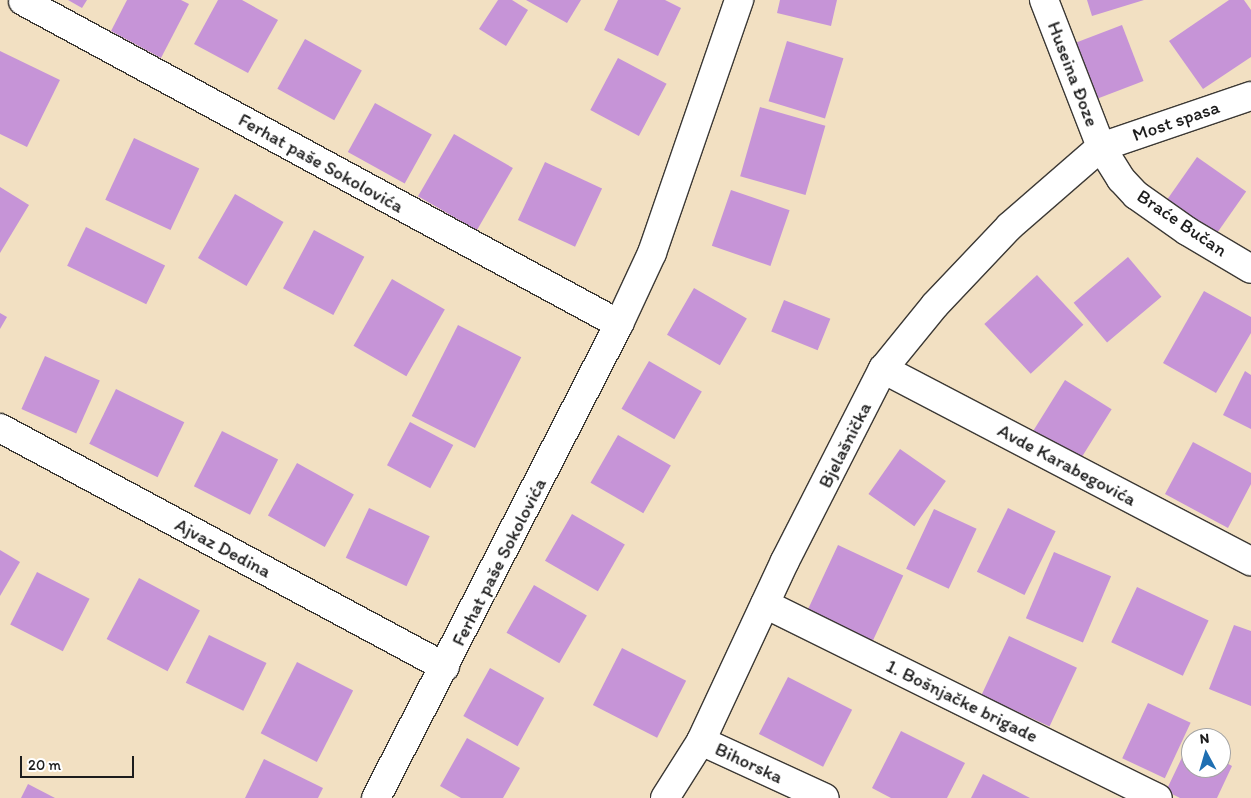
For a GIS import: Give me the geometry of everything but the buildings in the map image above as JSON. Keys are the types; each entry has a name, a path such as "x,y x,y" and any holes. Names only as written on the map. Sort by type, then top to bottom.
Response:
{"street":[{"name":"Ferhat paše Sokolovića","path":"376,798 445,667 619,324 652,253 739,0"},
{"name":"Huseina Đoze","path":"1044,0 1101,147"},
{"name":"Ferhat paše Sokolovića","path":"23,1 619,324"},
{"name":"Most spasa","path":"1101,147 1251,96"},
{"name":"Braće Bučan","path":"1101,147 1121,179 1136,195 1187,230 1251,269"},
{"name":"Bjelašnička","path":"665,798 701,741 765,604 883,369 935,305 1010,226 1101,147"},
{"name":"Avde Karabegovića","path":"883,369 1251,561"},
{"name":"Ajvaz Dedina","path":"0,428 445,667"},
{"name":"1. Bošnjačke brigade","path":"765,604 1158,798"},
{"name":"Bihorska","path":"701,741 825,798"}]}
